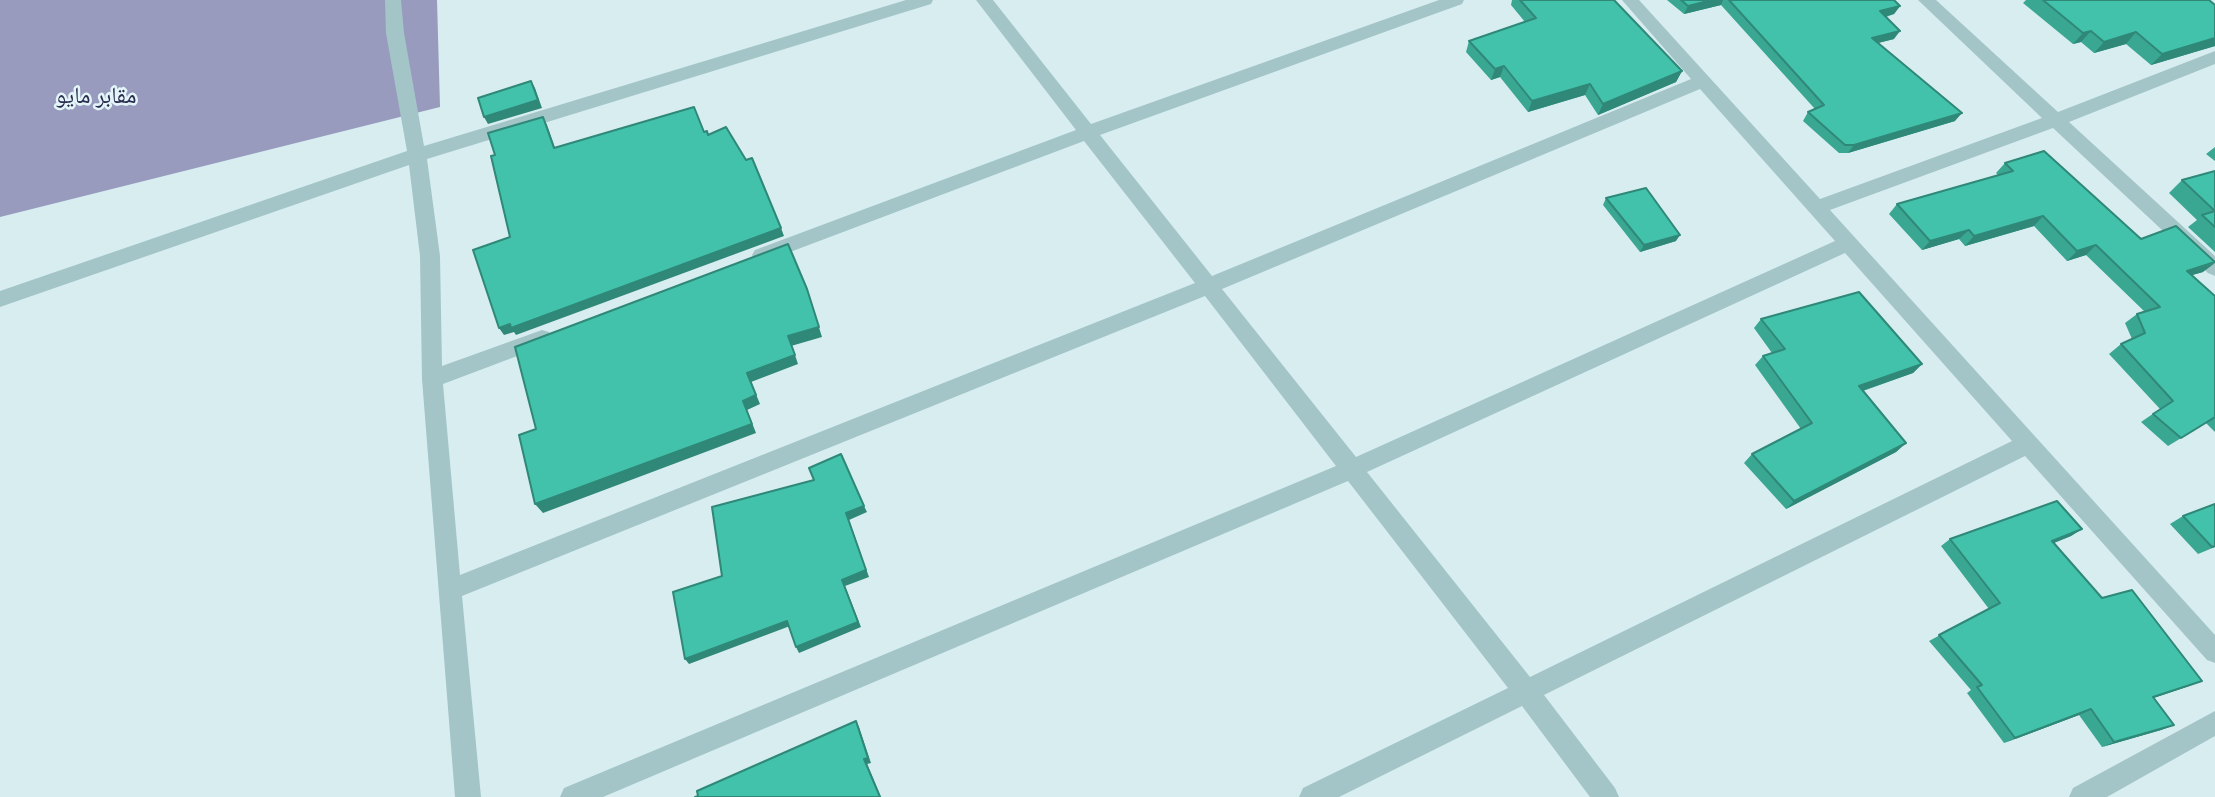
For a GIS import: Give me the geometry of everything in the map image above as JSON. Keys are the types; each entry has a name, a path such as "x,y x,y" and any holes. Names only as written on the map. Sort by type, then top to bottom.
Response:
{"street":[{"path":"393,0 395,33 417,155 430,256 432,379 468,797"},
{"path":"0,299 417,155 925,0"},
{"path":"984,0 1352,468 1606,797"},
{"path":"741,263 1088,132 1456,0"},
{"path":"1630,0 2215,652"},
{"path":"1926,0 2215,268"},
{"path":"1816,208 2054,121 2215,57"},
{"path":"450,590 1209,286 1703,81"},
{"path":"573,797 1352,468 1847,244"},
{"path":"432,379 561,331"},
{"path":"1311,797 2028,444"},
{"path":"2082,797 2215,723"}],"green space":[{"name":"مقابر مايو","path":"0,0 437,0 440,107 0,217"}],"building":[{"path":"1520,0 1614,0 1682,71 1603,104 1590,84 1532,101 1504,66 1495,69 1469,41 1536,18"},
{"path":"1681,0 1712,0 1688,6"},
{"path":"1729,0 1894,0 1900,6 1880,11 1900,31 1872,38 1962,113 1854,145 1845,145 1808,112 1824,105"},
{"path":"2043,0 2209,0 2215,5 2215,38 2162,54 2136,32 2104,42 2091,31 2083,33"},
{"path":"531,81 538,100 484,117 478,98"},
{"path":"694,107 704,132 707,131 708,135 726,127 746,160 752,158 781,228 511,328 510,324 499,328 473,250 510,237 491,156 495,155 488,133 543,117 554,148"},
{"path":"2044,151 2141,239 2176,226 2215,262 2187,271 2215,296 2215,417 2181,438 2153,414 2173,401 2121,344 2145,333 2137,314 2160,307 2096,245 2077,251 2043,216 1974,236 1969,230 1930,241 1897,204 2013,171 2005,163"},
{"path":"2215,171 2215,211 2182,180"},
{"path":"1646,188 1680,235 1644,245 1606,198"},
{"path":"2215,211 2215,227 2202,215"},
{"path":"788,244 819,327 788,336 795,355 747,373 756,395 743,401 752,424 535,504 519,435 536,429 515,347"},
{"path":"1859,292 1922,364 1859,386 1906,443 1794,501 1752,454 1812,423 1763,356 1785,349 1761,319"},
{"path":"841,454 864,506 846,513 866,570 842,580 858,622 796,647 787,621 685,659 673,592 722,576 712,507 814,480 809,468"},
{"path":"2057,501 2082,529 2052,541 2102,598 2132,590 2202,681 2153,697 2174,725 2114,742 2091,709 2015,738 1977,687 1982,685 1939,635 2000,603 1950,539"},
{"path":"2215,504 2215,546 2212,547 2183,516"},
{"path":"856,721 868,758 864,759 880,797 695,797 698,796 697,791"}]}
